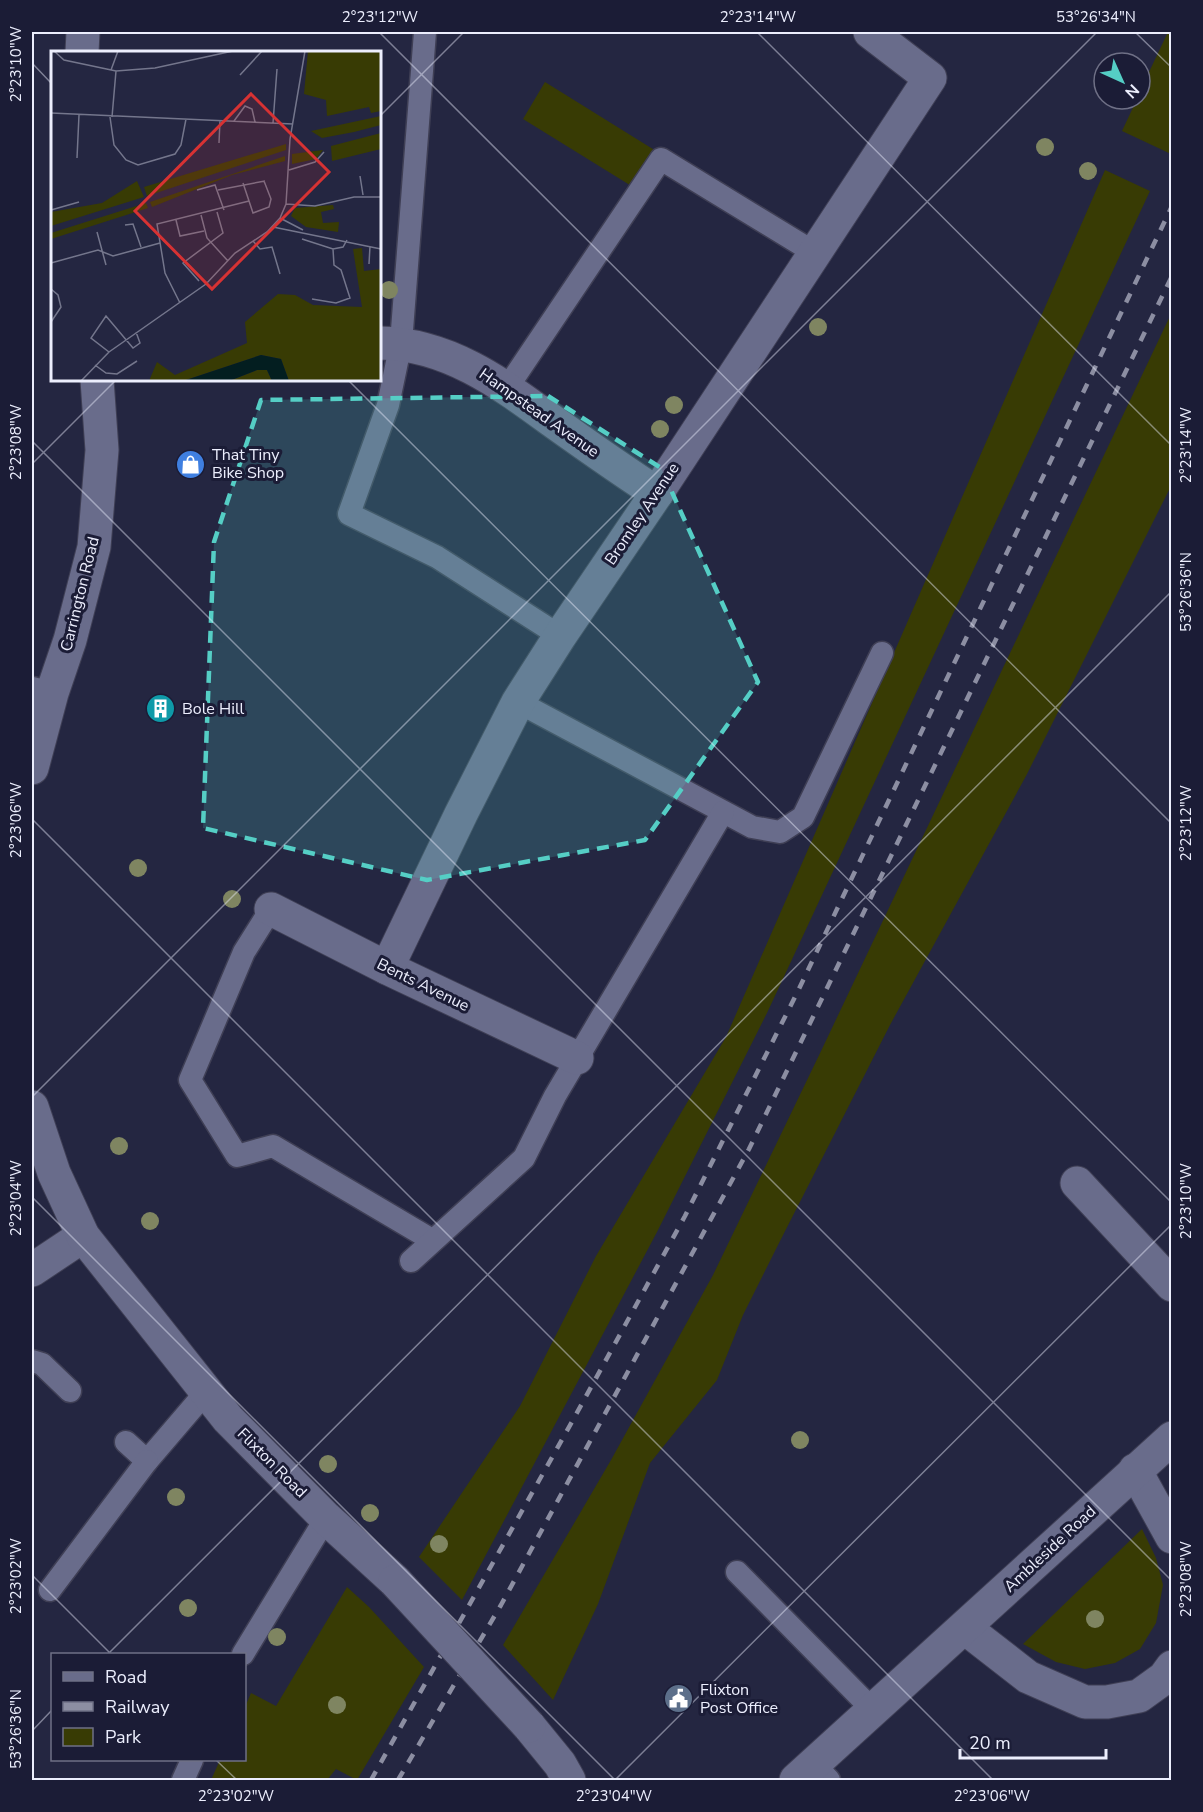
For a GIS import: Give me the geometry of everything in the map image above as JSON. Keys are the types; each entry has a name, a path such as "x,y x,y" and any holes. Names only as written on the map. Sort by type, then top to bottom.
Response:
{"street":[{"path":"82,51 83,32"},
{"name":"Bromley Avenue","path":"387,968 518,702 930,78 870,32"},
{"name":"Hampstead Avenue","path":"390,343 436,351 474,367 657,493"},
{"name":"Carrington Road","path":"32,768 42,690 70,640 94,547 102,450 97,381"},
{"name":"Bents Avenue","path":"271,909 387,968 577,1058"},
{"name":"Flixton Road","path":"32,1107 54,1173 82,1236 206,1392 228,1419 326,1518 395,1581 529,1726 560,1764 569,1780"},
{"path":"1077,1183 1172,1285"},
{"path":"32,1270 82,1236"},
{"name":"Ambleside Road","path":"813,1775 873,1710 1172,1438"},
{"path":"1135,1470 1172,1537"},
{"path":"965,1628 1028,1677 1085,1702 1107,1702 1139,1696 1164,1678 1172,1667"}],"lane":[{"path":"425,32 390,343 388,405 349,514 437,558 560,636"},
{"path":"507,388 661,159 815,253"},
{"path":"518,702 752,827 780,832 803,817 882,653"},
{"path":"411,1261 524,1158 555,1096 723,812"},
{"path":"271,909 244,952 190,1080 237,1156 273,1146 432,1240"},
{"path":"32,1361 42,1364 70,1391"},
{"path":"50,1590 147,1461 206,1392"},
{"path":"126,1442 147,1461"},
{"path":"244,1653 326,1518"},
{"path":"737,1572 873,1710"},
{"path":"183,1780 192,1761"}],"highlighted area":[{"path":"548,396 661,468 758,682 645,840 427,880 203,828 214,542 261,400"}],"green space":[{"path":"1168,32 1172,32 1171,154 1122,131 1131,111 1152,111 1152,66"},
{"path":"545,82 656,151 633,187 523,119"},
{"path":"1105,170 1150,191 767,1013 657,1232 462,1600 419,1557 520,1406 596,1256 726,1037"},
{"path":"1171,314 1171,486 1026,776 890,1025 778,1245 743,1315 717,1380 650,1463 598,1604 553,1700 503,1645 611,1460 713,1275"},
{"path":"1142,1529 1156,1558 1163,1585 1156,1623 1140,1649 1115,1663 1085,1669 1056,1662 1023,1644"},
{"path":"347,1587 369,1607 424,1667 357,1780 336,1769 327,1780 211,1780 220,1761 246,1761 246,1705 251,1693 276,1706"}],"railway":[{"path":"371,1780 685,1216 798,991 1172,206"},
{"path":"398,1780 501,1605 749,1149 1172,276"}],"place":[{"name":"That Tiny Bike Shop","path":"191,464"},
{"name":"Bole Hill","path":"161,709"},
{"name":"Flixton Post Office","path":"679,1699"}]}
